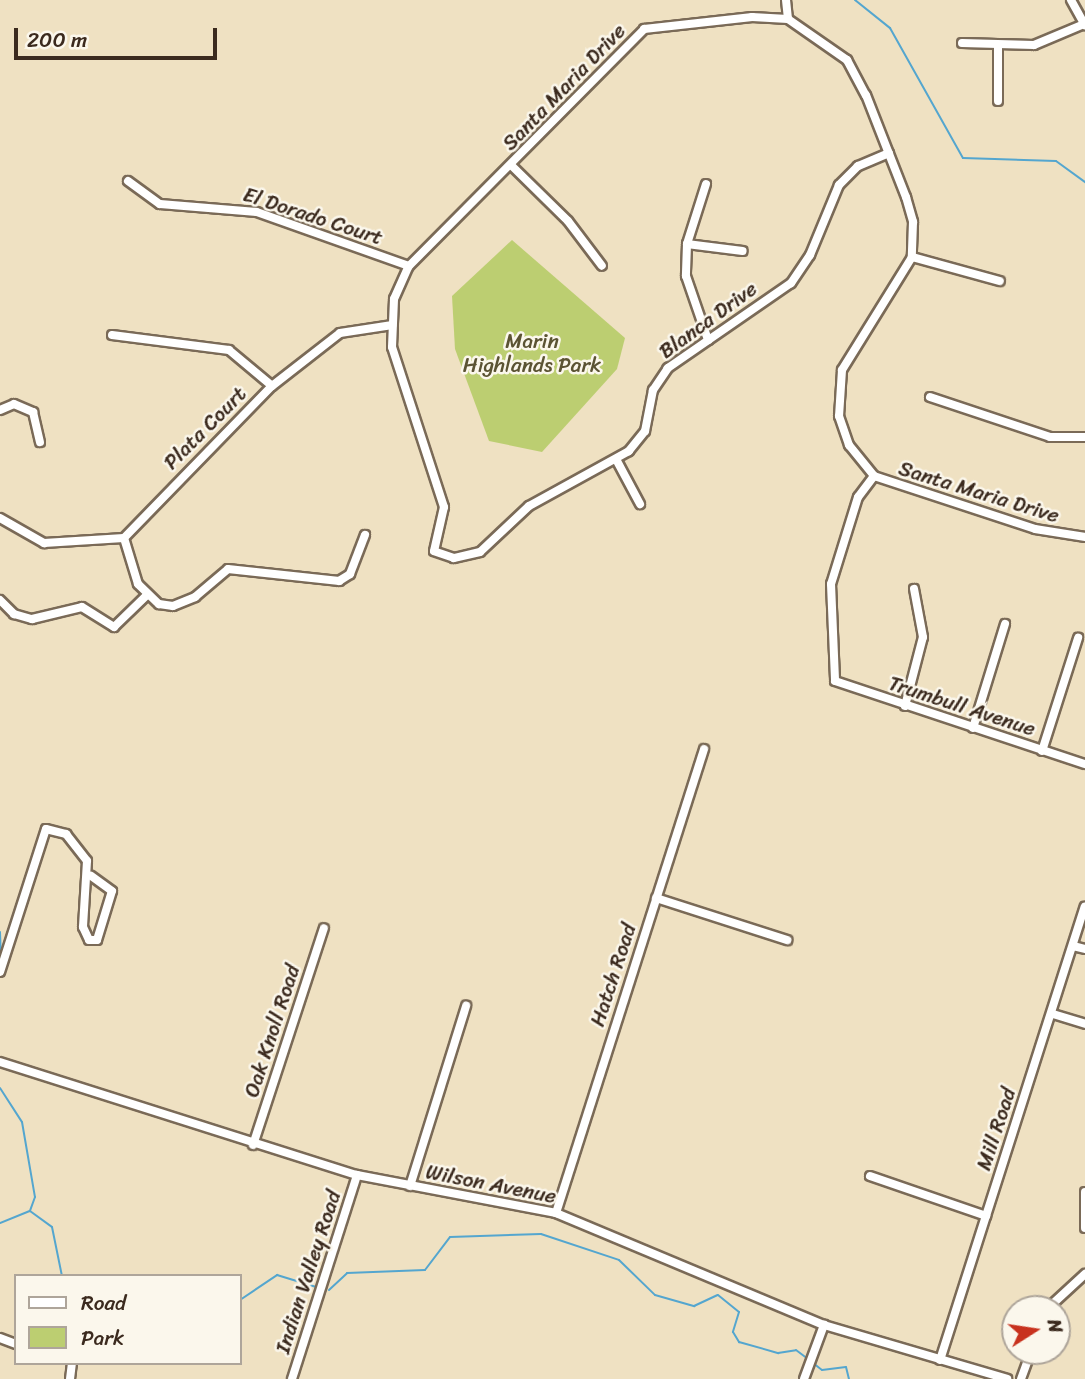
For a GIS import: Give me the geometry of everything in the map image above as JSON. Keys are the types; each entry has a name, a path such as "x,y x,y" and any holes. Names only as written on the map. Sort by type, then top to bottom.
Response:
{"street":[{"path":"786,0 788,19 847,60 889,153 913,222 912,257 1000,281"},
{"path":"962,43 998,45 1045,42 1085,25 1071,0"},
{"name":"Santa Maria Drive","path":"434,551 444,507 418,413 394,364 392,325 409,266 512,166 644,29 674,21 788,19"},
{"path":"998,45 998,101"},
{"name":"Blanca Drive","path":"434,551 453,558 480,552 529,506 617,461 645,431 658,380 708,340 791,283 810,255 839,185 858,166 889,153"},
{"path":"512,166 568,221 602,266"},
{"name":"El Dorado Court","path":"128,181 160,204 257,212 409,266"},
{"path":"706,184 688,244 689,299 708,340"},
{"path":"688,244 743,251"},
{"name":"Santa Maria Drive","path":"912,257 875,310 839,385 842,430 874,476 1035,529 1085,537"},
{"name":"Plata Court","path":"124,538 272,386 340,333 392,325"},
{"path":"112,335 229,350 272,386"},
{"path":"930,397 1050,437 1085,437"},
{"path":"0,410 14,404 33,412 40,442"},
{"path":"617,461 640,504"},
{"name":"Trumbull Avenue","path":"874,476 858,497 831,584 834,675 841,685 1085,764"},
{"path":"0,518 44,543 124,538 146,596 159,604 184,604 233,569 339,581 350,574 365,535"},
{"path":"905,706 923,638 914,589"},
{"path":"0,600 14,614 32,619 82,607 114,627 146,596"},
{"path":"973,728 1005,624"},
{"path":"1042,751 1077,639"},
{"name":"Hatch Road","path":"556,1213 704,749"},
{"path":"0,972 46,829 66,834 91,876 112,891 97,940 89,940 83,927 91,876"},
{"path":"656,898 788,940"},
{"name":"Mill Road","path":"940,1360 1085,908"},
{"name":"Oak Knoll Road","path":"253,1145 324,928"},
{"path":"1073,946 1085,950"},
{"path":"410,1186 466,1006"},
{"path":"1053,1014 1085,1024"},
{"name":"Wilson Avenue","path":"0,1062 253,1145 357,1175 556,1213 824,1325 1004,1379"},
{"name":"Indian Valley Road","path":"292,1379 357,1175"},
{"path":"870,1176 986,1216"},
{"path":"1085,1192 1085,1228"},
{"path":"1062,1295 1085,1274"},
{"path":"805,1375 824,1325"}],"green space":[{"name":"Marin Highlands Park","path":"512,240 625,338 617,369 542,452 489,441 455,349 452,296"}],"waterway":[{"path":"855,0 890,28 963,158 1056,161 1085,182"},
{"path":"0,932 1,956"},
{"path":"0,1088 22,1122 35,1197 30,1211"},
{"path":"0,1223 30,1211 52,1227 62,1274"},
{"path":"329,1290 347,1273 425,1270 450,1237 541,1234 619,1260 655,1295 694,1306 718,1295 739,1312 733,1332 739,1342 778,1353 796,1350 808,1359"},
{"path":"242,1299 277,1275 316,1287"},
{"path":"813,1363 822,1370 846,1367 849,1379"}]}
